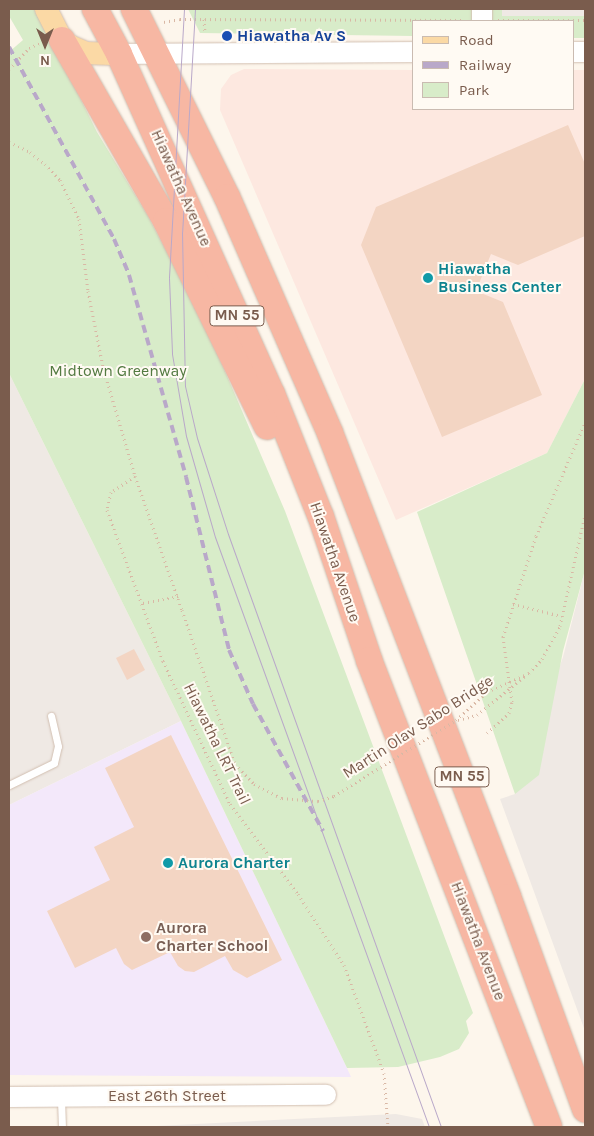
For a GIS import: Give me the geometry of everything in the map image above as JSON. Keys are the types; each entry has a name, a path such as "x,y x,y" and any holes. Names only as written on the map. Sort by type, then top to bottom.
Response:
{"highway":[{"name":"Hiawatha Avenue","path":"95,9 120,54 272,394 321,516 342,583 549,1127"},
{"name":"MN 55","path":"134,9 227,197 330,433 505,888 582,1101"},
{"path":"56,41 166,222 342,583"}],"main road":[{"path":"46,9 56,41 86,52 120,54"}],"street":[{"path":"120,54 412,52"},
{"name":"East 26th Street","path":"9,1097 326,1095"}],"lane":[{"path":"9,785 54,763 58,746 51,716"},
{"path":"62,1097 62,1127"}],"path":[{"path":"180,19 482,17 585,20"},
{"path":"204,19 205,32"},
{"path":"9,69 38,42 56,41"},
{"path":"9,142 30,152 60,180 79,218 94,329 135,476 178,596 143,604"},
{"path":"487,733 509,712 512,702 502,648 513,604 536,536 585,423"},
{"name":"Hiawatha LRT Trail","path":"135,476 111,492 107,510 166,669 230,804 298,894 344,965 384,1073 388,1127"},
{"name":"Martin Olav Sabo Bridge","path":"178,596 235,764 249,780 268,793 296,801 318,801 334,796 456,720 487,692 529,673 553,641 562,616 585,515"},
{"path":"513,604 562,616"},
{"path":"456,720 478,715 529,673"}],"shaded area":[{"path":"502,9 585,9 585,16 502,16"},
{"path":"244,69 412,70 412,110 574,110 574,70 585,70 585,379 547,453 396,520 220,110 221,89 231,75"},
{"path":"9,373 181,721 9,805"},
{"path":"585,570 585,1031 500,799 515,794 563,657"},
{"name":"Aurora Charter School","path":"181,721 351,1077 9,1075 9,805"},
{"path":"396,1114 422,1119 425,1127 136,1127"}],"green space":[{"name":"Midtown Greenway","path":"9,9 36,9 97,132 148,216 206,327 285,511 473,1013 466,1021 469,1033 459,1049 440,1057 398,1067 347,1068 181,721 9,373 9,52 23,40 9,16"},
{"path":"188,9 502,9 502,16 585,16 585,38 574,38 574,20 412,20 412,36 200,33"},
{"path":"585,379 585,570 563,651 539,775 515,794 417,512 547,453"}],"building":[{"name":"Hiawatha Business Center","path":"568,125 585,164 585,236 518,265 491,254 476,291 503,302 542,395 442,437 361,245 376,207"},
{"path":"134,649 145,670 127,680 116,658"},
{"name":"Aurora Charter","path":"171,735 282,960 247,978 233,970 225,956 194,972 185,971 178,966 170,952 132,970 124,964 116,948 75,968 47,911 110,880 94,847 134,827 105,768"}],"tram line":[{"path":"184,9 169,278 172,354 186,436 215,537 429,1127"},
{"path":"195,9 182,232 185,386 197,438 228,534 441,1127"}],"railway":[{"path":"9,47 114,239 129,275 186,477 229,650 253,704 323,831"}],"place":[{"name":"Hiawatha Av S","path":"227,36"},
{"name":"Hiawatha Business Center","path":"428,278"},
{"name":"Aurora Charter","path":"168,863"},
{"name":"Aurora Charter School","path":"146,937"}]}
